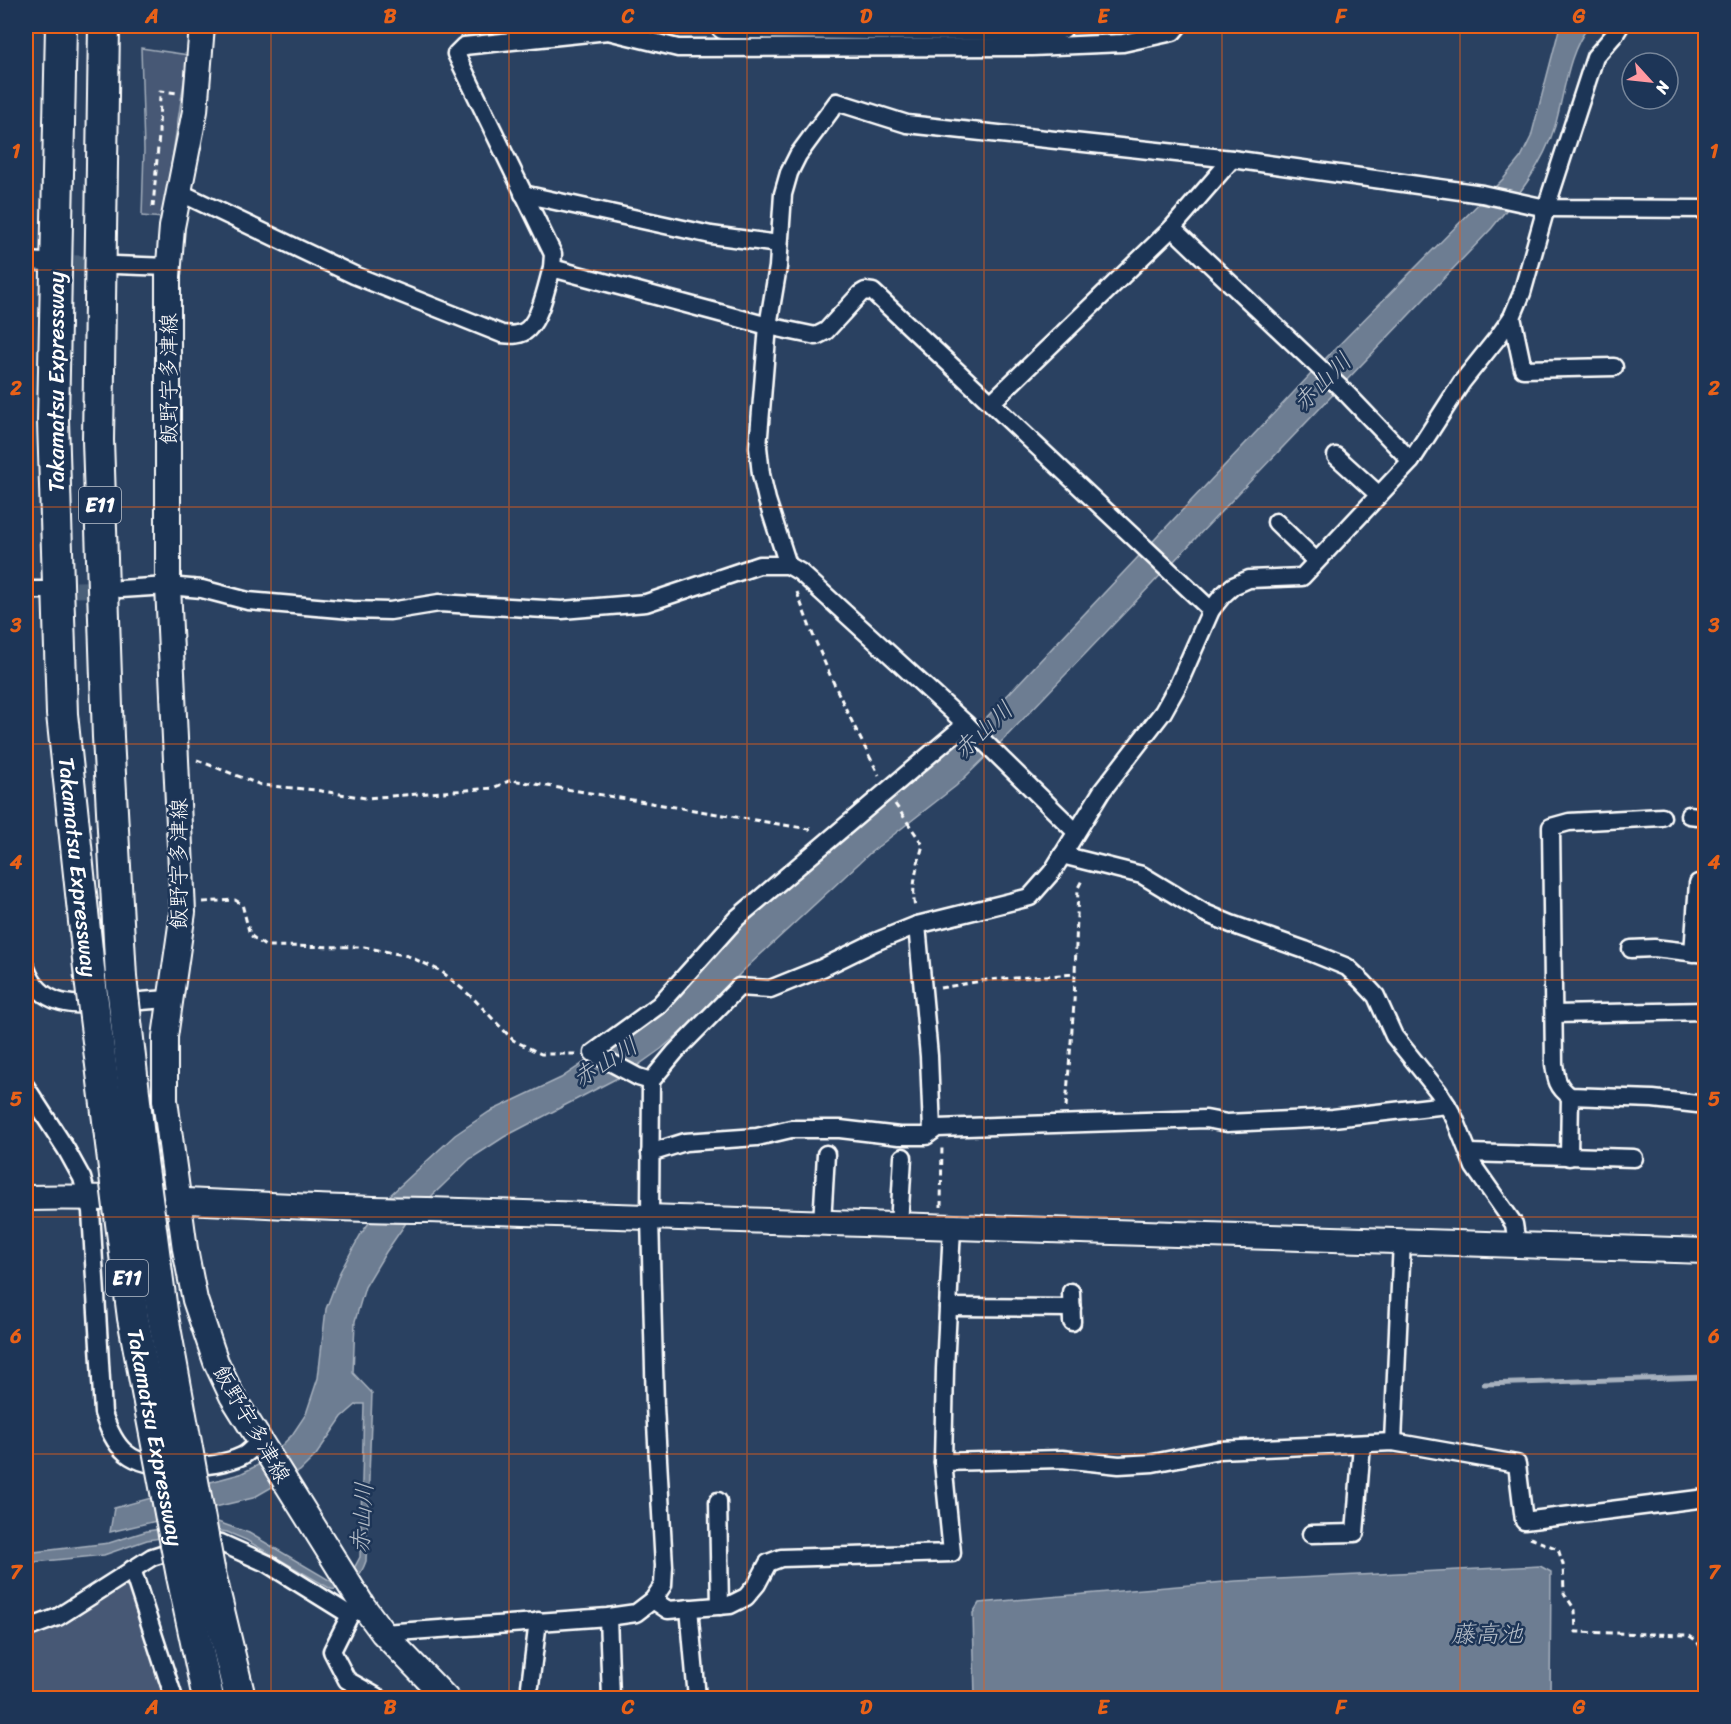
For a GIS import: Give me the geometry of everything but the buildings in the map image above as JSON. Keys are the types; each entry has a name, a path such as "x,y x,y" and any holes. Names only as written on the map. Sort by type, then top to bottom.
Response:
{"highway":[{"name":"Takamatsu Expressway","path":"61,27 53,408 62,714 90,978 133,1318 195,1573 240,1698"},
{"name":"Takamatsu Expressway","path":"104,29 98,440 108,737 121,977 140,1146 195,1573 208,1698"}],"main road":[{"name":"飯野宇多津線","path":"202,26 195,111 172,227 169,267 168,586 183,912 165,1037 165,1100 178,1201 195,1300 206,1337 232,1396 287,1485 356,1611 383,1633 446,1698"},
{"path":"723,26 1029,28 1061,26"},
{"path":"26,1198 88,1198 363,1210 428,1210 1706,1251"}],"street":[{"path":"179,192 354,275 502,334 514,335 527,331 535,320 552,268 553,254 456,54 464,46 609,28 678,48 1032,47 1123,43 1173,32 1178,26"},
{"path":"644,1079 675,1052 739,987 770,989 917,925 1030,897 1052,872 1102,791 1163,712 1178,685 1211,610 1233,585 1249,579 1302,577 1411,461 1462,382 1512,317 1522,293 1546,208 1595,57 1620,26"},
{"path":"788,565 767,500 758,447 768,326 778,267 783,194 789,172 798,155 837,102 907,124 1232,159 1482,194 1546,208 1706,209"},
{"path":"992,402 1172,228 1232,159"},
{"path":"523,194 711,235 779,244"},
{"path":"1172,228 1316,363 1411,461"},
{"path":"26,261 43,262"},
{"path":"115,265 169,267"},
{"path":"552,268 768,326 816,336 826,331 860,294 865,291 873,292 1211,610"},
{"path":"1512,317 1523,369 1614,367"},
{"path":"1336,456 1378,495"},
{"path":"1276,522 1316,561"},
{"path":"120,589 168,586 202,589 248,601 351,610 390,611 439,603 562,610 646,603 759,565 788,565 800,572 966,724 1076,832"},
{"path":"26,590 49,590"},
{"path":"644,1079 593,1053 659,1005 737,918 966,724"},
{"path":"1662,817 1569,822 1551,827 1554,1064 1557,1082 1570,1096 1653,1099 1706,1105"},
{"path":"1062,855 1143,875 1205,913 1347,967 1376,996 1394,1036 1438,1091 1455,1119 1474,1167 1514,1224 1516,1244"},
{"path":"1631,949 1654,948 1699,953 1697,883"},
{"path":"917,925 937,1130"},
{"path":"26,968 31,983 59,1002 78,1006 170,999"},
{"path":"1554,1014 1706,1011"},
{"path":"383,1633 636,1613 653,1600 663,1585 664,1566 655,1406 650,1153 644,1079"},
{"path":"26,1087 66,1149 82,1178 88,1198 93,1231 104,1413 109,1430 119,1447 141,1462 174,1467 208,1465 231,1460 262,1444"},
{"path":"1569,1157 1570,1096"},
{"path":"650,1153 685,1142 757,1137 791,1129 840,1129 899,1136 926,1136 937,1130 1065,1124 1206,1119 1227,1123 1333,1118 1447,1106"},
{"path":"1468,1152 1635,1158"},
{"path":"822,1223 826,1154"},
{"path":"899,1226 903,1157"},
{"path":"653,1600 668,1610 730,1605 746,1597 757,1584 768,1563 781,1558 952,1553 943,1462 948,1307 947,1228"},
{"path":"1393,1442 1402,1241"},
{"path":"948,1307 1072,1307"},
{"path":"943,1462 1062,1459 1119,1465 1152,1463 1219,1450 1393,1442 1517,1464 1524,1521 1706,1498"},
{"path":"1311,1534 1355,1533 1362,1444"},
{"path":"718,1501 720,1606"},
{"path":"26,1629 58,1617 152,1557 202,1541 221,1543 268,1564 356,1611 332,1652 346,1680 379,1698"},
{"path":"132,1569 174,1698"},
{"path":"688,1608 697,1698"},
{"path":"608,1617 611,1698"},
{"path":"530,1686 538,1622"}],"path":[{"path":"153,208 160,91 195,95"},
{"path":"788,565 810,630 844,707 887,792 922,845 913,897 917,925"},
{"path":"175,752 261,785 366,798 493,788 512,780 837,833"},
{"path":"1065,1124 1078,888 1090,862"},
{"path":"182,903 235,900 242,904 250,935 265,946 364,947 408,956 441,971 473,998 513,1040 541,1054 593,1053"},
{"path":"923,991 987,980 1075,974"},
{"path":"937,1130 947,1228"},
{"path":"1524,1521 1523,1535 1558,1549 1563,1564 1564,1593 1575,1610 1576,1632 1688,1635 1697,1641 1706,1658"}],"shaded area":[{"path":"141,48 188,55 163,218 142,216 144,150"},
{"path":"118,1583 129,1588 164,1698 26,1698 26,1635"}],"water":[{"name":"赤山川","path":"1560,26 1589,26 1571,61 1555,126 1544,154 1511,204 1492,228 1004,739 956,786 870,853 661,1049 627,1073 504,1137 470,1159 410,1217 365,1287 355,1321 353,1373 372,1393 366,1561 361,1572 353,1581 343,1588 331,1589 246,1540 215,1530 147,1540 104,1555 26,1563 26,1553 109,1543 147,1531 215,1521 249,1533 334,1583 352,1572 360,1557 364,1404 357,1404 342,1417 316,1455 300,1471 253,1498 110,1532 114,1508 240,1474 260,1464 292,1435 306,1414 318,1378 326,1309 340,1272 361,1234 387,1198 455,1135 489,1112 561,1078 644,1022 724,942 851,828 984,720 1327,357 1504,178 1521,157 1531,137"},
{"name":"藤高池","path":"1540,1566 1551,1572 1550,1698 975,1698 973,1613 979,1603 1236,1581"}],"waterway":[{"path":"1484,1384 1706,1377"}],"tunnel":[{"path":"50,262 108,265"},
{"path":"52,590 110,589"}]}
